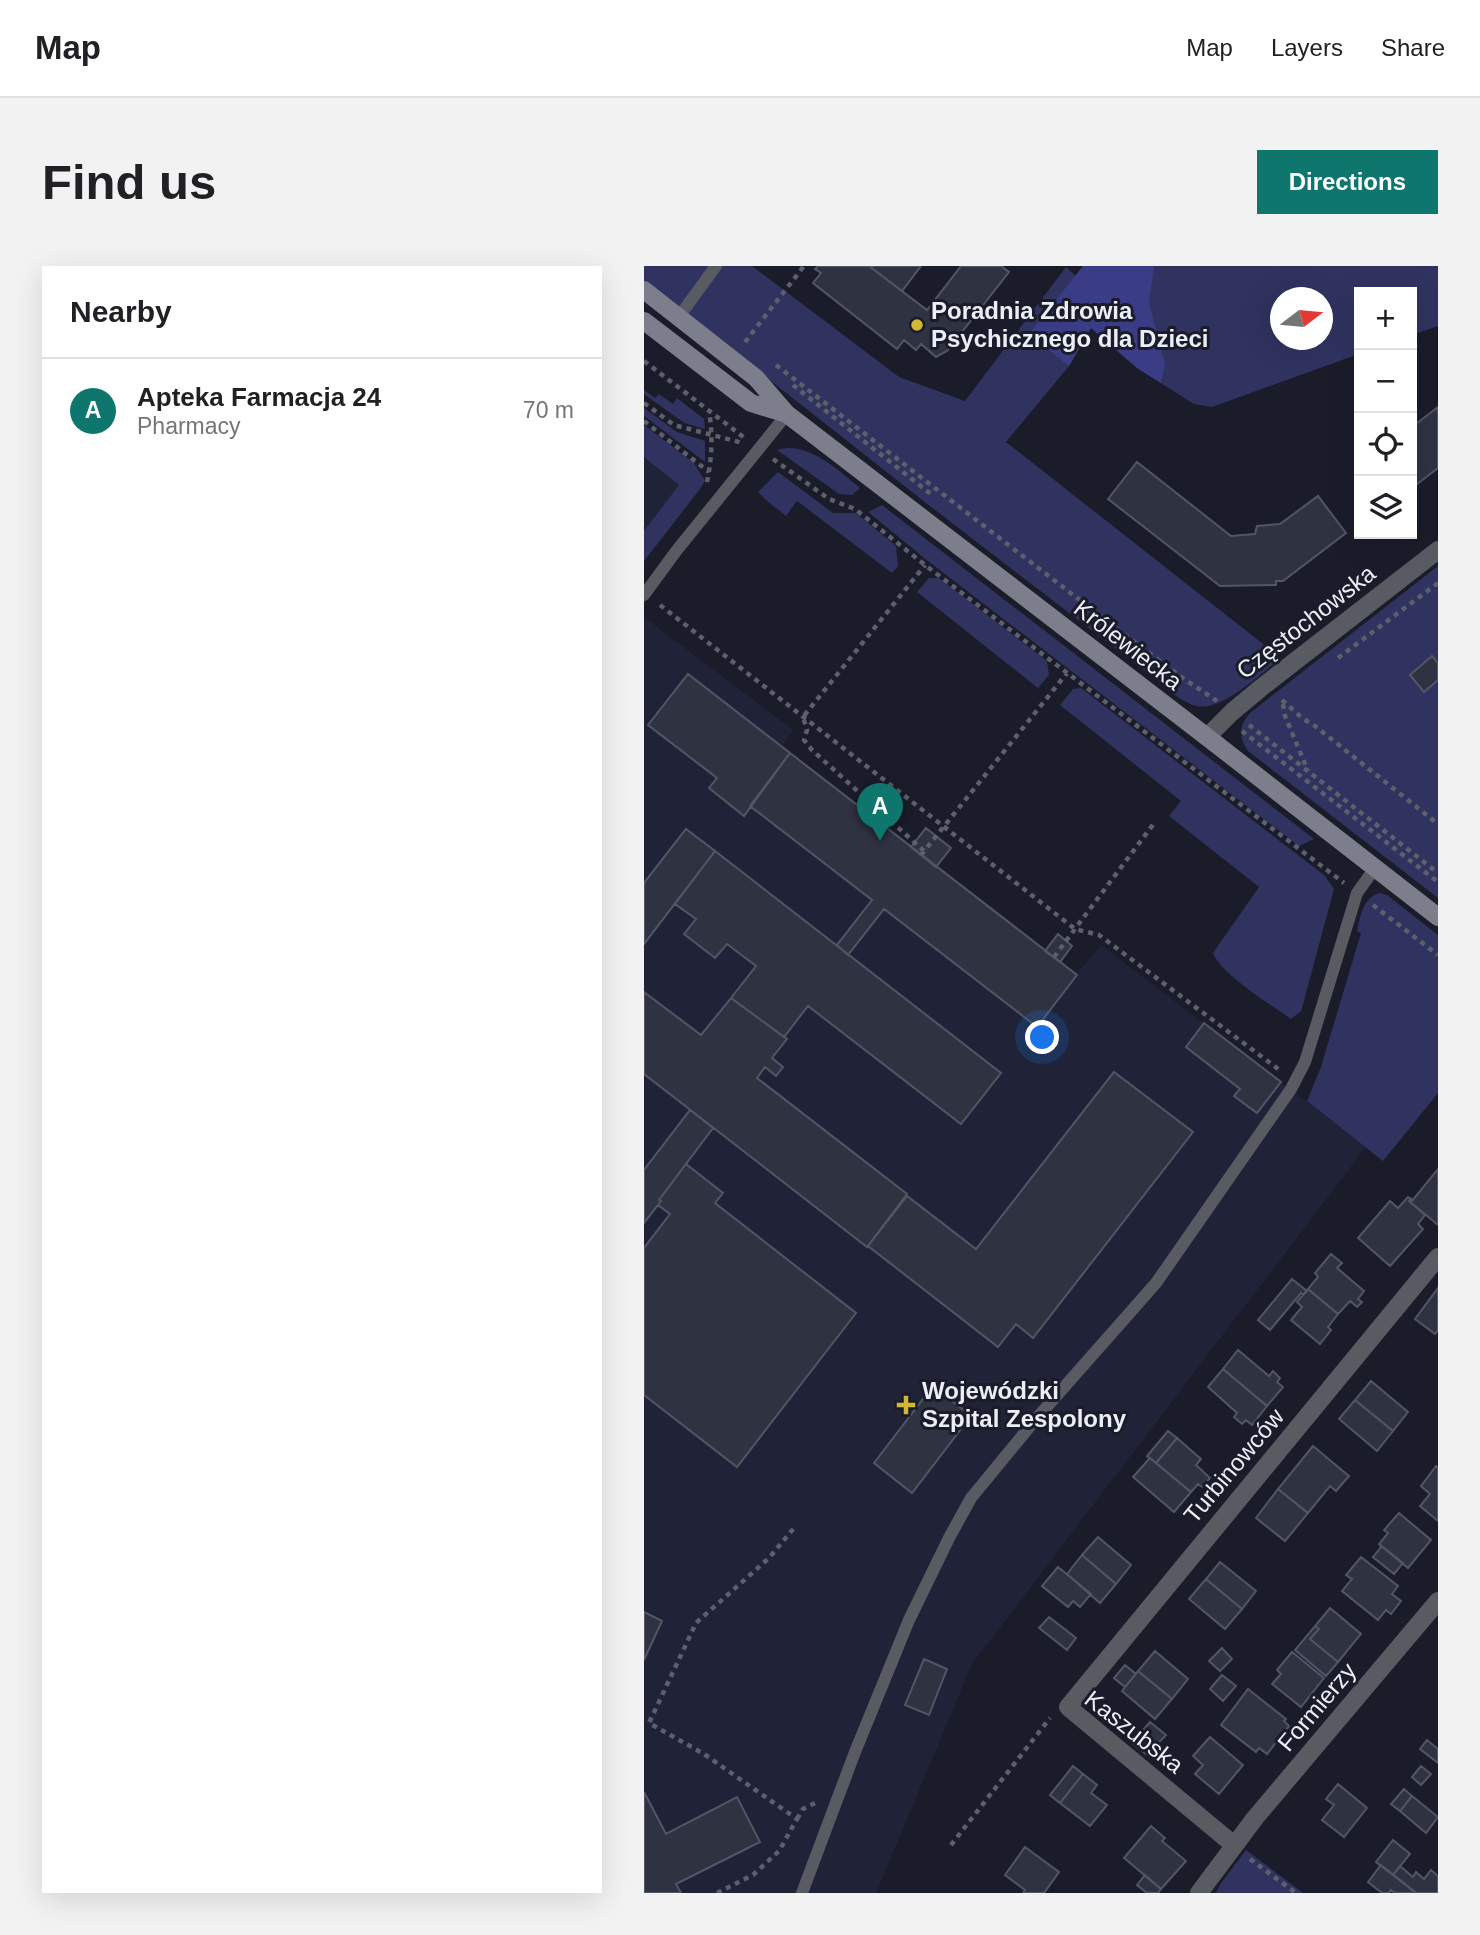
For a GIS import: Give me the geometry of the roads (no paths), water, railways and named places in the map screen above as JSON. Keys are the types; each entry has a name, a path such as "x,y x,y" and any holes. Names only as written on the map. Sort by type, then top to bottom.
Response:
{"main road":[{"name":"Królewiecka","path":"644,290 756,378 787,414 1438,917"},
{"name":"Królewiecka","path":"644,321 751,403 787,414"}],"street":[{"name":"Częstochowska","path":"1208,737 1232,712 1438,551"},
{"name":"Turbinowców","path":"1068,1706 1438,1257"},
{"name":"Formierzy","path":"1234,1845 1438,1601"},
{"name":"Kaszubska","path":"1068,1706 1234,1845"},
{"path":"1199,1893 1234,1845"}],"lane":[{"path":"678,318 716,266"},
{"path":"645,594 677,550 787,414"},
{"path":"802,1893 892,1659 949,1538 971,1498 1036,1419 1156,1283 1291,1089 1305,1062 1357,892 1375,868"}],"place":[{"name":"Poradnia Zdrowia Psychicznego dla Dzieci","path":"917,325"},
{"name":"Apteka Farmacja 24","path":"880,841"},
{"name":"Wojewódzki Szpital Zespolony","path":"906,1405"}]}
